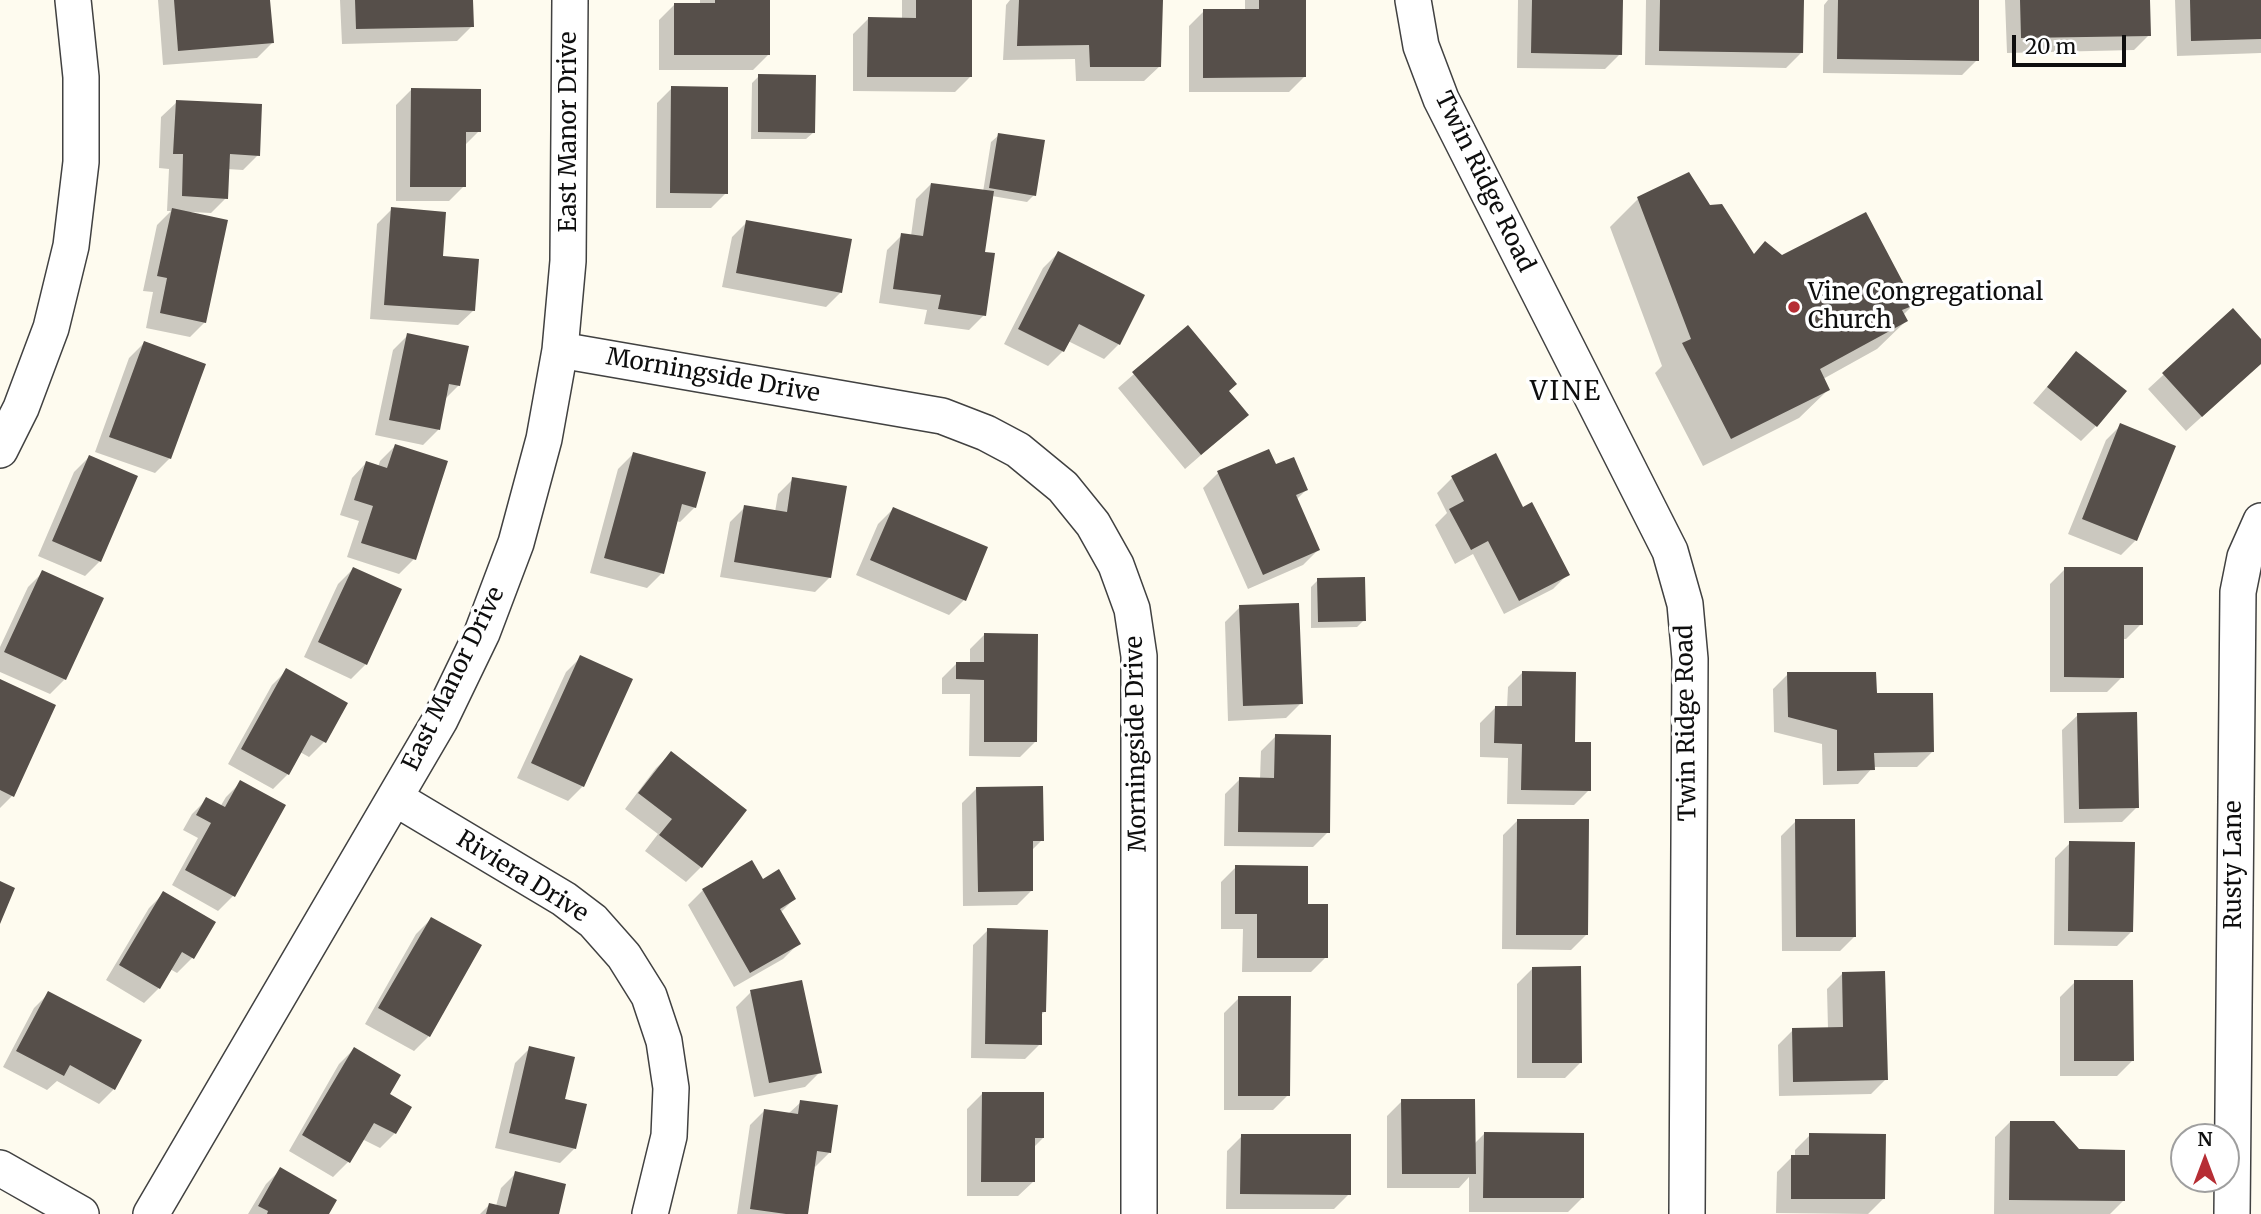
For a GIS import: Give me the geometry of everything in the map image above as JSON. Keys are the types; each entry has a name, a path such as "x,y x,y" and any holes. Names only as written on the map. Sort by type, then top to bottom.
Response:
{"street":[{"path":"0,450 21,408 51,328 71,246 81,162 81,77 73,0"},
{"name":"East Manor Drive","path":"151,1214 440,720 476,646 511,556 544,439 559,350 568,261 570,0"},
{"name":"Twin Ridge Road","path":"1413,0 1421,46 1441,99 1670,551 1685,604 1690,659 1687,1214"},
{"name":"Morningside Drive","path":"559,350 942,416 986,433 1018,450 1063,487 1093,524 1116,565 1132,609 1139,656 1139,1214"},
{"name":"Rusty Lane","path":"2232,1214 2238,592 2245,557 2261,521"},
{"name":"Riviera Drive","path":"395,799 564,899 593,921 624,956 649,996 664,1041 671,1088 669,1136 650,1214"},
{"path":"0,1168 81,1214"}],"building":[{"path":"174,0 270,0 274,43 178,51"},
{"path":"355,0 473,0 474,27 356,29"},
{"path":"715,0 770,0 770,55 674,55 674,3 715,3"},
{"path":"916,0 972,0 972,77 867,77 868,17 916,18"},
{"path":"1019,0 1163,0 1161,67 1090,67 1089,45 1017,46"},
{"path":"1259,0 1306,0 1306,77 1203,78 1203,9 1259,9"},
{"path":"1532,0 1623,0 1622,55 1531,53"},
{"path":"1660,0 1804,0 1803,53 1659,51"},
{"path":"1838,0 1979,0 1979,61 1837,59"},
{"path":"2020,0 2150,0 2151,36 2021,38"},
{"path":"2190,0 2261,0 2261,39 2191,41"},
{"path":"758,74 816,75 815,133 758,132"},
{"path":"671,86 728,87 728,194 670,193"},
{"path":"411,88 481,89 481,132 466,132 466,187 410,187"},
{"path":"176,100 262,104 260,156 230,154 228,199 182,196 183,154 173,154"},
{"path":"998,133 1045,140 1036,196 989,188"},
{"name":"Vine Congregational Church","path":"1689,172 1710,205 1722,204 1754,254 1765,241 1782,255 1866,212 1915,305 1902,310 1908,321 1820,369 1830,390 1731,439 1682,343 1691,339 1637,197"},
{"path":"931,183 994,191 985,252 995,253 986,316 938,309 941,295 893,289 901,233 923,236"},
{"path":"391,207 446,212 443,256 479,259 475,311 384,305"},
{"path":"172,208 228,220 206,323 160,313 167,278 157,276"},
{"path":"746,220 852,239 842,293 736,273"},
{"path":"1058,251 1145,295 1120,345 1079,324 1064,352 1018,329"},
{"path":"2233,308 2261,339 2261,364 2202,417 2162,373"},
{"path":"1188,325 1237,384 1229,391 1249,415 1201,455 1132,372"},
{"path":"407,333 469,346 460,386 449,384 440,430 389,420"},
{"path":"144,341 206,364 171,459 109,437"},
{"path":"2076,351 2127,391 2097,427 2047,387"},
{"path":"2120,423 2176,446 2137,541 2082,519"},
{"path":"395,444 448,461 416,560 361,543 373,506 354,500 366,461 387,468"},
{"path":"1269,449 1276,464 1294,457 1308,490 1296,495 1320,550 1263,575 1217,471"},
{"path":"633,452 706,472 696,508 682,504 664,574 604,558"},
{"path":"1496,453 1523,507 1532,502 1570,575 1519,601 1488,541 1471,550 1449,509 1464,501 1451,476"},
{"path":"89,455 138,476 101,562 52,541"},
{"path":"792,477 847,486 831,578 734,562 744,505 787,512"},
{"path":"893,507 988,547 966,601 870,560"},
{"path":"353,567 402,589 367,665 318,642"},
{"path":"2064,567 2143,567 2143,625 2124,625 2124,678 2064,677"},
{"path":"42,570 104,598 66,680 4,652"},
{"path":"1365,577 1366,621 1318,622 1317,578"},
{"path":"1299,603 1303,704 1243,706 1239,605"},
{"path":"984,633 1038,634 1037,742 984,742 984,680 956,679 956,662 984,662"},
{"path":"580,655 633,679 584,787 531,763"},
{"path":"286,668 348,703 326,743 311,735 289,775 241,749"},
{"path":"1522,671 1576,672 1575,742 1591,742 1591,791 1521,790 1522,744 1494,743 1495,706 1522,706"},
{"path":"1787,672 1876,672 1877,693 1933,693 1934,752 1874,753 1875,770 1837,771 1837,730 1788,717"},
{"path":"0,679 56,705 14,797 0,790"},
{"path":"2137,712 2139,808 2079,809 2077,713"},
{"path":"1275,734 1331,735 1330,833 1238,832 1239,777 1274,778"},
{"path":"671,751 747,810 702,868 659,835 672,819 638,793"},
{"path":"240,780 286,805 235,897 185,870 211,823 196,815 206,797 225,807"},
{"path":"1043,786 1044,841 1033,841 1033,891 978,892 976,787"},
{"path":"1517,819 1589,819 1588,935 1516,935"},
{"path":"1795,819 1855,819 1856,937 1796,937"},
{"path":"2069,841 2135,842 2133,932 2068,931"},
{"path":"752,860 763,879 779,869 796,899 780,909 801,944 750,973 702,889"},
{"path":"1235,865 1308,866 1308,904 1328,904 1328,958 1257,958 1257,914 1235,914"},
{"path":"0,881 15,888 0,924"},
{"path":"163,891 216,922 194,959 182,952 160,989 119,965"},
{"path":"431,917 482,945 430,1037 378,1008"},
{"path":"987,928 1048,930 1046,1012 1042,1012 1042,1045 985,1044"},
{"path":"1581,966 1582,1063 1532,1063 1532,967"},
{"path":"1885,971 1888,1080 1793,1082 1792,1028 1843,1027 1842,972"},
{"path":"802,980 822,1073 769,1083 750,990"},
{"path":"2074,980 2133,980 2134,1061 2074,1061"},
{"path":"48,991 142,1040 115,1090 70,1065 64,1076 16,1051"},
{"path":"1238,996 1291,996 1290,1096 1238,1096"},
{"path":"529,1046 575,1057 565,1099 587,1104 576,1149 509,1133"},
{"path":"354,1047 401,1075 390,1094 412,1107 396,1134 374,1123 350,1163 302,1135"},
{"path":"982,1092 1044,1092 1044,1138 1035,1138 1035,1182 981,1182"},
{"path":"1401,1099 1475,1099 1476,1174 1402,1174"},
{"path":"800,1100 838,1105 831,1153 817,1151 808,1214 750,1209 764,1109 798,1114"},
{"path":"2010,1121 2054,1121 2079,1149 2125,1150 2125,1201 2009,1200"},
{"path":"1484,1132 1584,1133 1584,1198 1483,1198"},
{"path":"1809,1133 1886,1134 1885,1199 1791,1199 1791,1155 1809,1155"},
{"path":"1241,1134 1351,1134 1351,1195 1240,1194"},
{"path":"280,1167 337,1200 329,1214 267,1214 268,1211 258,1206"},
{"path":"515,1171 566,1184 559,1214 486,1214 489,1203 506,1207"}],"place":[{"name":"Vine Congregational Church","path":"1794,307"}],"district":[{"name":"VINE","path":"1566,393"}]}
